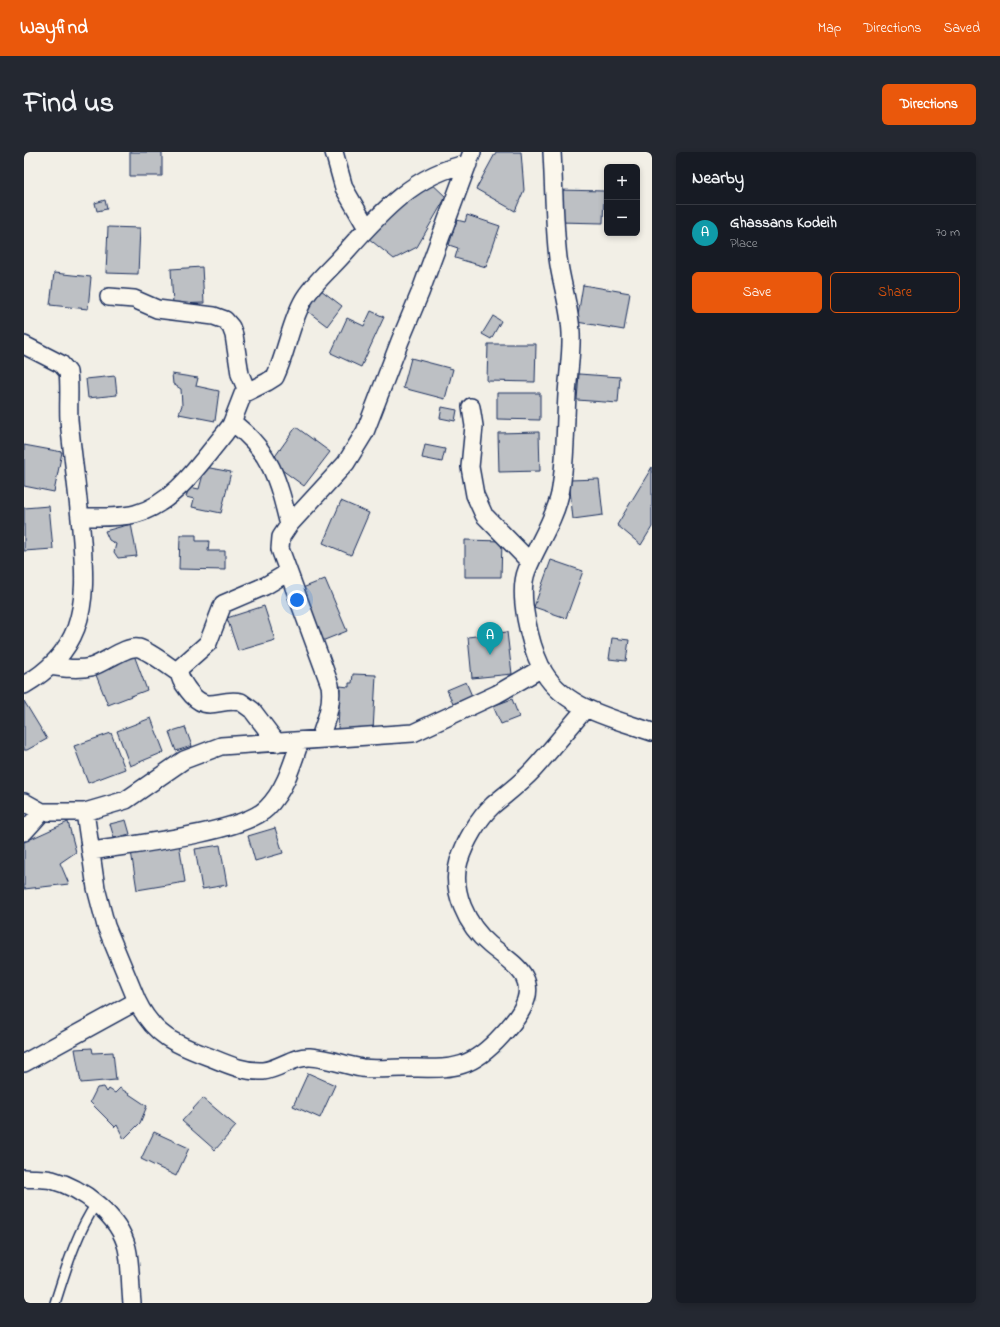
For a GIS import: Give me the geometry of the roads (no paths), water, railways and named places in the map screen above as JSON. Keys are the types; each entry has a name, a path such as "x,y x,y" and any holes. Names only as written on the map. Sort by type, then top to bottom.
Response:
{"street":[{"path":"334,152 344,188 366,228"},
{"path":"552,152 558,259 568,307 571,335 564,455 560,495 526,572 523,594 526,615 534,649 542,668 549,679 569,699 586,708 652,732"},
{"path":"80,517 136,513 163,500 193,471 225,434 232,422 241,396 246,391 267,382 275,376 304,298 366,228 396,200 416,185 470,158"},
{"path":"320,738 330,705 330,685 287,573 279,542 283,532 346,463 365,432 397,347 420,293 470,158"},
{"path":"110,297 134,299 157,309 214,316 225,320 231,327 234,335 240,374 246,391"},
{"path":"24,345 61,364 68,372 69,420 80,517 84,582 82,602 75,629 70,640 60,656 50,666 24,686"},
{"path":"471,407 474,426 470,467 475,495 484,515 530,562"},
{"path":"232,422 252,439 270,464 280,488 289,525"},
{"path":"179,673 182,666 208,643 223,604 265,586 287,573"},
{"path":"50,666 76,669 88,668 134,648 146,651 179,673 183,683 201,703 212,705 239,702 248,706 261,720 277,743"},
{"path":"24,802 42,812 85,812 126,800 184,760 209,749 235,744 277,743 320,738 413,733 497,694 542,668"},
{"path":"85,812 96,888 106,926 143,1014 166,1038 194,1052 229,1066 247,1070 272,1069 297,1058 306,1056 361,1068 381,1069 457,1067 477,1059 490,1048 517,1017 526,1000 527,983 515,965 481,936 464,909 456,886 459,860 479,822 491,807 531,772 586,708"},
{"path":"91,851 208,831 246,820 266,810 278,795 288,776 300,741"},
{"path":"24,832 42,812"},
{"path":"24,1063 137,1001"},
{"path":"24,1178 55,1181 72,1188 96,1204 121,1232 127,1248 132,1303"}],"lane":[{"path":"55,1303 78,1236 86,1218 96,1204"}],"place":[{"name":"Ghassans Kodeih","path":"490,655"}]}
